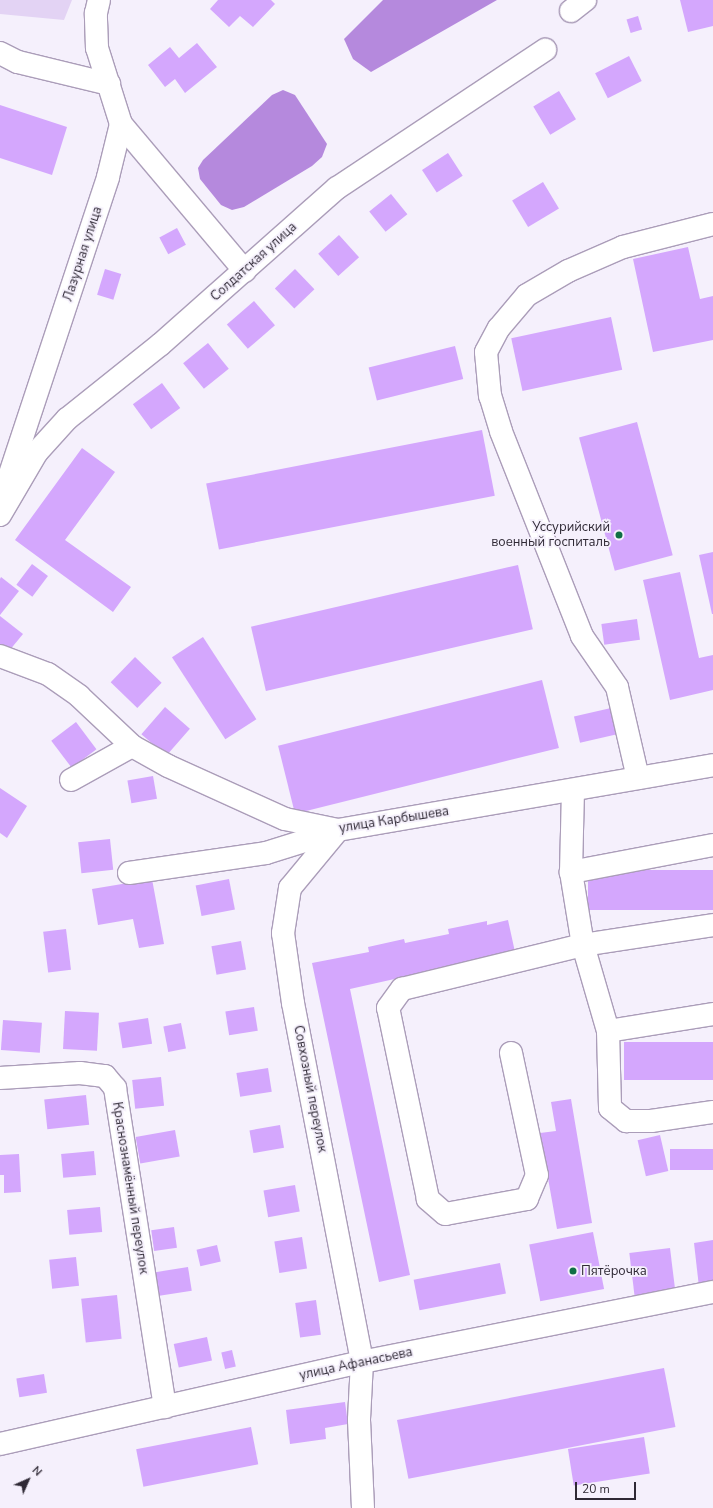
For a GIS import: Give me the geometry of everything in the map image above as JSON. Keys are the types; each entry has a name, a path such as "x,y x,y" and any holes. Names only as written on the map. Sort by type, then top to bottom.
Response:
{"street":[{"name":"Лазурная улица","path":"0,504 108,177 121,124 110,84 97,48 96,13 99,0"},
{"name":"Солдатская улица","path":"0,515 37,452 67,419 161,344 337,188 545,50"},
{"path":"0,53 18,62 110,84"},
{"path":"121,124 245,271"},
{"path":"638,778 617,686 582,636 501,431 490,396 486,352 499,328 527,295 568,271 623,247 713,224"},
{"name":"улица Карбышева","path":"0,656 55,679 79,696 132,746 168,766 285,819 338,830 573,791 713,765"},
{"path":"71,780 132,746"},
{"path":"573,791 571,872 583,946 608,1031 610,1108 626,1121 651,1120 713,1112"},
{"path":"129,873 266,853 338,830"},
{"name":"Совхозный переулок","path":"338,830 290,888 283,933 293,1003 362,1362 359,1420 363,1508"},
{"path":"571,872 713,845"},
{"path":"511,1053 537,1175 527,1199 445,1214 428,1199 388,1008 402,989 583,946 713,925"},
{"path":"608,1031 713,1014"},
{"name":"Краснознамённый переулок","path":"0,1078 93,1074 105,1076 115,1088 165,1407"},
{"name":"улица Афанасьева","path":"0,1444 362,1362 713,1292"}],"shaded area":[{"path":"0,0 72,0 64,20 0,14"},
{"path":"383,0 497,0 371,72 353,59 344,39"},
{"path":"283,90 295,95 327,144 322,157 312,166 244,207 232,210 221,205 200,179 198,168 203,160 272,95"}],"building":[{"path":"218,0 271,0 275,4 253,27 240,16 229,27 210,9"},
{"path":"680,0 713,0 713,26 688,32"},
{"path":"638,16 642,29 631,33 627,20"},
{"path":"197,43 217,67 185,93 175,79 165,87 148,65 170,47 179,58"},
{"path":"629,56 642,81 608,98 595,73"},
{"path":"559,91 576,119 550,135 533,106"},
{"path":"0,105 67,127 52,175 0,158"},
{"path":"448,153 463,176 437,193 422,170"},
{"path":"543,182 559,209 528,227 512,201"},
{"path":"391,194 407,214 386,232 369,212"},
{"path":"177,228 186,245 168,254 159,237"},
{"path":"339,235 359,257 338,276 318,254"},
{"path":"688,247 700,299 713,296 713,340 653,352 633,259"},
{"path":"105,269 121,274 113,300 97,295"},
{"path":"295,269 314,289 294,309 275,288"},
{"path":"254,301 275,325 248,349 227,325"},
{"path":"611,317 622,370 522,391 511,338"},
{"path":"208,343 229,369 204,389 183,363"},
{"path":"455,346 463,379 377,401 369,368"},
{"path":"162,383 180,408 151,429 133,404"},
{"path":"637,422 673,555 615,571 579,438"},
{"path":"482,430 495,496 219,549 206,484"},
{"path":"82,448 115,472 65,540 131,587 113,612 15,540"},
{"path":"713,552 713,614 712,614 699,555"},
{"path":"32,564 48,576 32,597 16,585"},
{"path":"518,565 533,629 266,691 251,627"},
{"path":"680,572 699,658 713,655 713,690 670,700 643,580"},
{"path":"1,577 19,591 0,615 0,579"},
{"path":"0,616 23,634 9,651 0,644"},
{"path":"637,619 640,640 604,645 601,624"},
{"path":"203,637 256,719 225,739 172,657"},
{"path":"135,657 162,683 137,708 111,682"},
{"path":"542,680 559,748 295,814 278,746"},
{"path":"165,707 190,729 166,756 141,734"},
{"path":"611,708 617,734 580,743 574,717"},
{"path":"76,722 96,749 72,768 51,741"},
{"path":"153,776 157,799 131,803 127,781"},
{"path":"0,788 27,806 7,838 0,833"},
{"path":"110,839 113,870 81,873 78,842"},
{"path":"588,870 713,870 713,910 588,910"},
{"path":"152,879 164,944 139,948 133,919 98,925 92,889"},
{"path":"229,879 235,909 202,916 196,885"},
{"path":"508,920 515,952 350,989 410,1275 379,1282 312,963 369,952 368,947 404,939 405,943 449,934 448,929 487,921 487,925"},
{"path":"66,929 71,970 48,972 43,932"},
{"path":"241,941 246,970 216,975 211,946"},
{"path":"254,1007 258,1031 229,1035 225,1012"},
{"path":"65,1011 99,1013 97,1051 63,1049"},
{"path":"148,1018 152,1044 122,1048 118,1023"},
{"path":"3,1020 42,1023 40,1053 1,1050"},
{"path":"181,1023 186,1049 168,1052 163,1026"},
{"path":"624,1042 713,1042 713,1080 624,1080"},
{"path":"268,1068 272,1092 240,1097 236,1073"},
{"path":"161,1077 164,1106 135,1109 132,1080"},
{"path":"86,1095 89,1125 47,1129 44,1099"},
{"path":"571,1099 592,1223 557,1229 540,1133 556,1131 551,1102"},
{"path":"280,1125 284,1148 253,1153 249,1130"},
{"path":"175,1130 180,1157 140,1164 136,1137"},
{"path":"660,1135 668,1171 646,1176 638,1140"},
{"path":"670,1149 713,1149 713,1170 670,1170"},
{"path":"94,1151 96,1175 63,1178 61,1154"},
{"path":"19,1154 21,1192 4,1193 4,1175 0,1175 0,1155"},
{"path":"295,1185 300,1212 268,1217 263,1191"},
{"path":"100,1207 102,1232 69,1235 67,1210"},
{"path":"174,1227 177,1248 154,1251 151,1230"},
{"path":"593,1232 604,1289 540,1301 529,1244"},
{"path":"302,1237 307,1269 279,1273 274,1241"},
{"path":"713,1240 713,1285 699,1287 694,1243"},
{"path":"217,1245 221,1262 200,1266 197,1250"},
{"path":"670,1248 676,1294 635,1299 629,1253"},
{"path":"76,1257 79,1286 52,1289 49,1260"},
{"path":"500,1263 506,1293 420,1310 414,1280"},
{"path":"188,1267 192,1291 156,1296 152,1273"},
{"path":"117,1295 122,1339 86,1343 81,1299"},
{"path":"316,1300 321,1335 300,1338 295,1303"},
{"path":"207,1337 212,1360 179,1368 174,1344"},
{"path":"232,1350 236,1367 225,1369 221,1352"},
{"path":"664,1368 675,1427 408,1479 397,1420"},
{"path":"44,1374 47,1393 19,1397 16,1378"},
{"path":"345,1402 348,1424 325,1428 326,1439 290,1444 286,1410"},
{"path":"251,1427 258,1464 143,1487 136,1449"},
{"path":"644,1437 650,1474 574,1486 568,1449"}],"place":[{"name":"Уссурийский военный госпиталь","path":"619,535"},
{"name":"Пятёрочка","path":"573,1271"}]}
